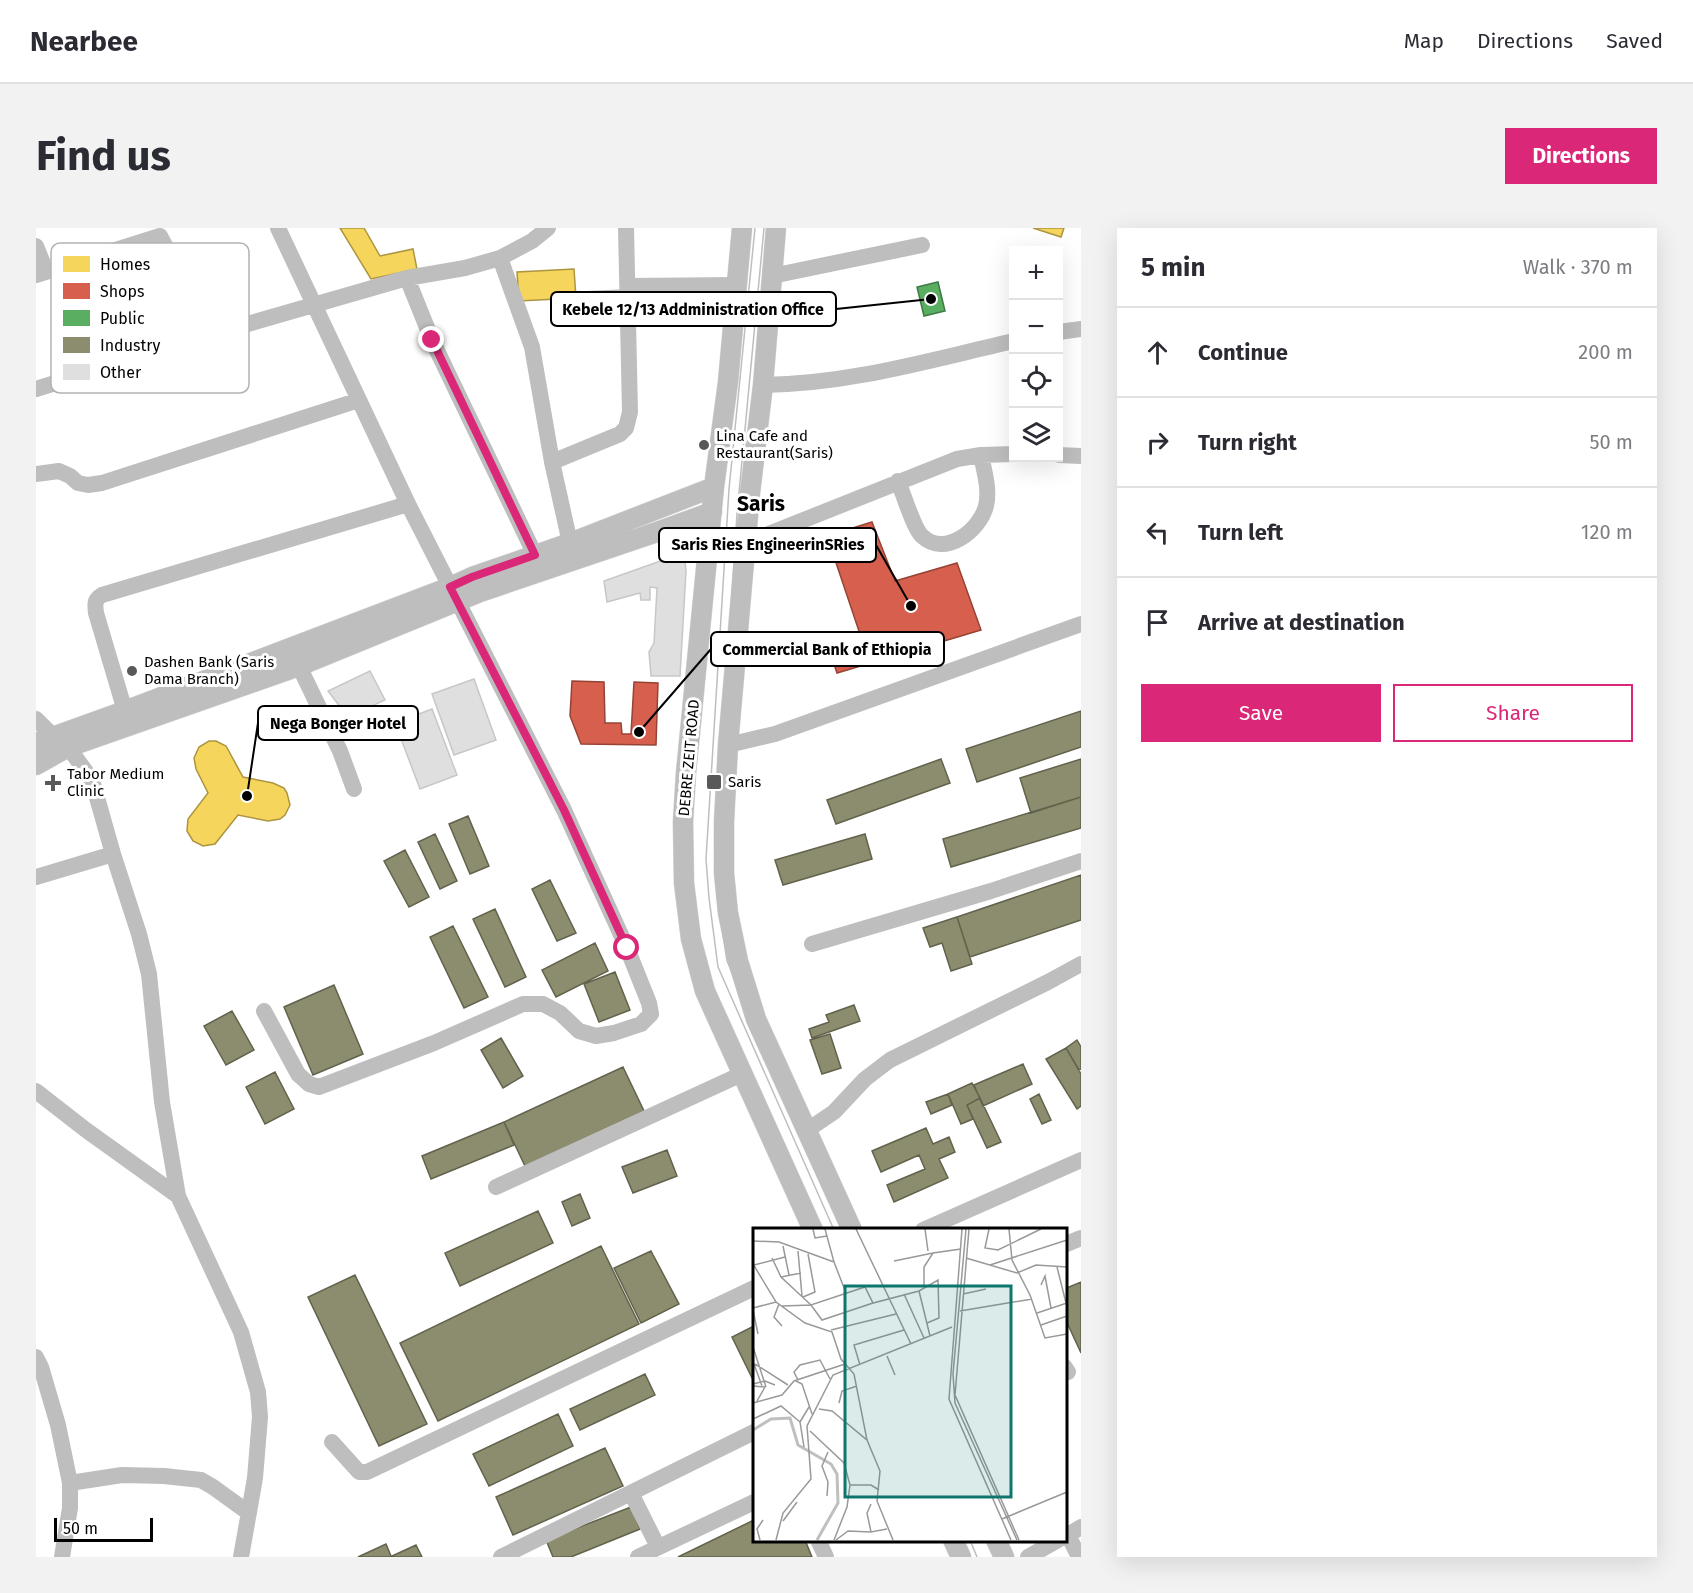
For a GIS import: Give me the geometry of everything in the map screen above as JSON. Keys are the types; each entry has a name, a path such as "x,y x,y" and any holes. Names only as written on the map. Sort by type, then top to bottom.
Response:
{"main road":[{"name":"DEBRE ZEIT ROAD","path":"742,228 728,382 714,487 686,773 683,822 684,882 691,939 705,991 812,1228"},
{"path":"776,228 728,745 724,873 728,913 738,961 756,1019 851,1228"},
{"path":"36,765 52,742 299,666 454,594 472,577 570,543 714,487"},
{"path":"128,718 454,594 712,512"},
{"path":"954,1542 961,1557"},
{"path":"997,1542 1004,1557"}],"street":[{"path":"264,1011 298,1074 309,1084 319,1087 434,1043 523,1004 543,1004 560,1014 579,1031 596,1036 641,1024 651,1014 649,1003 627,948 564,810 408,504 278,228"},
{"path":"249,324 407,278 465,268 500,258 531,234 548,228"},
{"path":"552,462 620,434 626,428 630,412 626,228"},
{"path":"127,243 158,232"},
{"path":"36,246 41,273"},
{"path":"772,276 922,246"},
{"path":"500,258 532,347 552,462 570,543"},
{"path":"407,278 432,340 535,555"},
{"path":"587,298 628,291 737,285"},
{"path":"1063,331 1081,329"},
{"path":"763,385 837,380 1009,342"},
{"path":"36,389 51,384"},
{"path":"36,474 59,471 78,483 88,485 102,483 359,400"},
{"path":"746,543 957,459 1009,454"},
{"path":"1063,454 1081,456"},
{"path":"898,481 921,535 933,543 947,543 965,536 980,520 983,513 987,490 981,455"},
{"path":"128,718 96,613 97,598 408,504"},
{"path":"728,745 775,734 1081,624"},
{"path":"299,666 340,751 354,789"},
{"path":"36,720 52,742 92,780 149,974 162,1102 178,1196 241,1332 258,1392 260,1417 255,1478 241,1557"},
{"path":"36,877 113,854"},
{"path":"813,944 991,891 1081,861"},
{"path":"806,1131 834,1112 866,1078 890,1060 1081,964"},
{"path":"496,1187 742,1074"},
{"path":"36,1091 178,1196"},
{"path":"928,1228 1081,1160"},
{"path":"1066,1245 1081,1238"},
{"path":"332,1442 359,1472 368,1472 753,1288"},
{"path":"36,1357 41,1366 55,1415 70,1483 70,1508 62,1557"},
{"path":"501,1557 524,1552 631,1493 753,1432"},
{"path":"70,1483 122,1475 201,1480 213,1486 249,1513"},
{"path":"631,1493 658,1548"},
{"path":"638,1557 753,1502"},
{"path":"1068,1535 1079,1557"},
{"path":"819,1542 826,1557"},
{"path":"1028,1557 1055,1542"}],"building: Homes":[{"path":"340,228 364,228 380,256 413,249 417,269 371,279"},
{"path":"1033,228 1064,228 1061,237"},
{"path":"574,269 576,298 519,301 517,272"},
{"path":"209,741 216,741 226,746 243,777 273,783 284,788 290,805 285,815 280,819 268,821 238,815 215,844 203,846 193,841 187,831 188,819 208,793 196,769 194,758 199,747"}],"building: Shops":[{"path":"872,522 895,581 957,563 981,630 837,673 829,650 861,637 827,536"},
{"path":"572,681 604,682 605,723 621,723 622,734 631,734 634,682 658,683 656,745 581,744 570,716"}],"building: Public":[{"path":"938,282 945,311 924,316 917,287"}],"building: Industry":[{"path":"1081,711 1081,747 977,782 966,749"},
{"path":"941,759 950,783 836,824 827,800"},
{"path":"1081,759 1081,797 1031,813 1020,778"},
{"path":"1081,797 1081,828 951,867 943,839"},
{"path":"468,816 489,866 470,874 449,824"},
{"path":"435,834 457,881 440,889 418,842"},
{"path":"865,834 872,859 783,885 775,860"},
{"path":"405,850 429,897 409,907 384,861"},
{"path":"1081,875 1081,920 970,957 957,917"},
{"path":"550,880 576,933 557,941 532,889"},
{"path":"495,909 526,977 505,987 473,919"},
{"path":"957,917 972,964 951,971 942,943 930,947 923,928"},
{"path":"453,926 488,997 464,1008 430,937"},
{"path":"595,943 608,971 556,997 542,970"},
{"path":"615,972 630,1010 599,1022 584,984"},
{"path":"334,985 363,1054 313,1075 284,1007"},
{"path":"854,1005 860,1021 812,1038 809,1029 829,1022 826,1015"},
{"path":"232,1011 254,1050 226,1065 204,1026"},
{"path":"830,1034 841,1068 822,1074 810,1040"},
{"path":"501,1038 523,1076 503,1088 481,1050"},
{"path":"1077,1040 1081,1047 1081,1069 1079,1070 1066,1048"},
{"path":"1066,1048 1081,1074 1081,1106 1077,1109 1046,1059"},
{"path":"1023,1064 1032,1084 983,1106 974,1085"},
{"path":"623,1067 644,1111 525,1166 504,1122"},
{"path":"275,1072 294,1109 265,1124 246,1087"},
{"path":"972,1083 980,1098 967,1105 973,1119 961,1124 948,1094"},
{"path":"948,1094 952,1105 931,1114 926,1102"},
{"path":"1039,1094 1051,1120 1042,1124 1030,1099"},
{"path":"980,1098 1001,1142 987,1148 967,1105"},
{"path":"504,1122 514,1145 431,1179 422,1156"},
{"path":"926,1128 933,1144 949,1137 955,1152 939,1159 948,1178 894,1202 887,1185 925,1169 919,1155 881,1172 872,1151"},
{"path":"667,1150 677,1176 633,1193 622,1167"},
{"path":"580,1194 590,1218 572,1226 562,1202"},
{"path":"538,1211 553,1243 460,1286 445,1253"},
{"path":"601,1246 639,1324 438,1421 400,1343"},
{"path":"651,1251 679,1304 641,1323 614,1268"},
{"path":"355,1275 427,1424 379,1446 308,1297"},
{"path":"1081,1282 1081,1353 1066,1320 1066,1288"},
{"path":"753,1326 753,1380 732,1337"},
{"path":"645,1374 655,1395 580,1430 570,1409"},
{"path":"558,1414 573,1446 489,1486 473,1454"},
{"path":"605,1448 623,1486 513,1535 496,1497"},
{"path":"631,1507 640,1529 571,1557 553,1557 546,1540"},
{"path":"753,1520 753,1542 806,1542 812,1557 678,1557"},
{"path":"386,1544 390,1557 358,1557"},
{"path":"416,1545 422,1557 390,1557"}],"building: Other":[{"path":"678,557 685,561 686,571 680,676 651,676 649,652 654,643 657,588 650,587 650,600 641,600 640,593 607,602 604,581 669,558"},
{"path":"370,671 385,700 348,717 328,691"},
{"path":"474,679 496,740 454,755 432,694"},
{"path":"432,709 457,775 420,789 395,723"}],"tram line":[{"path":"755,228 729,489 706,859 709,898 718,967 833,1228"},
{"path":"764,228 737,514 716,858 717,896 727,961 847,1228"},
{"path":"971,1542 977,1557"},
{"path":"988,1542 994,1557"}],"place":[{"name":"Kebele 12/13 Addministration Office","path":"931,299"},
{"name":"Lina Cafe and Restaurant(Saris)","path":"704,445"},
{"name":"Saris Ries EngineerinSRies","path":"911,606"},
{"name":"Dashen Bank (Saris Dama Branch)","path":"132,671"},
{"name":"Commercial Bank of Ethiopia","path":"639,732"},
{"name":"Saris","path":"714,782"},
{"name":"Tabor Medium Clinic","path":"53,783"},
{"name":"Nega Bonger Hotel","path":"247,796"}],"district":[{"name":"Saris","path":"761,504"}],"route":[{"path":"432,340 535,555 450,587 564,810 627,948"}]}
